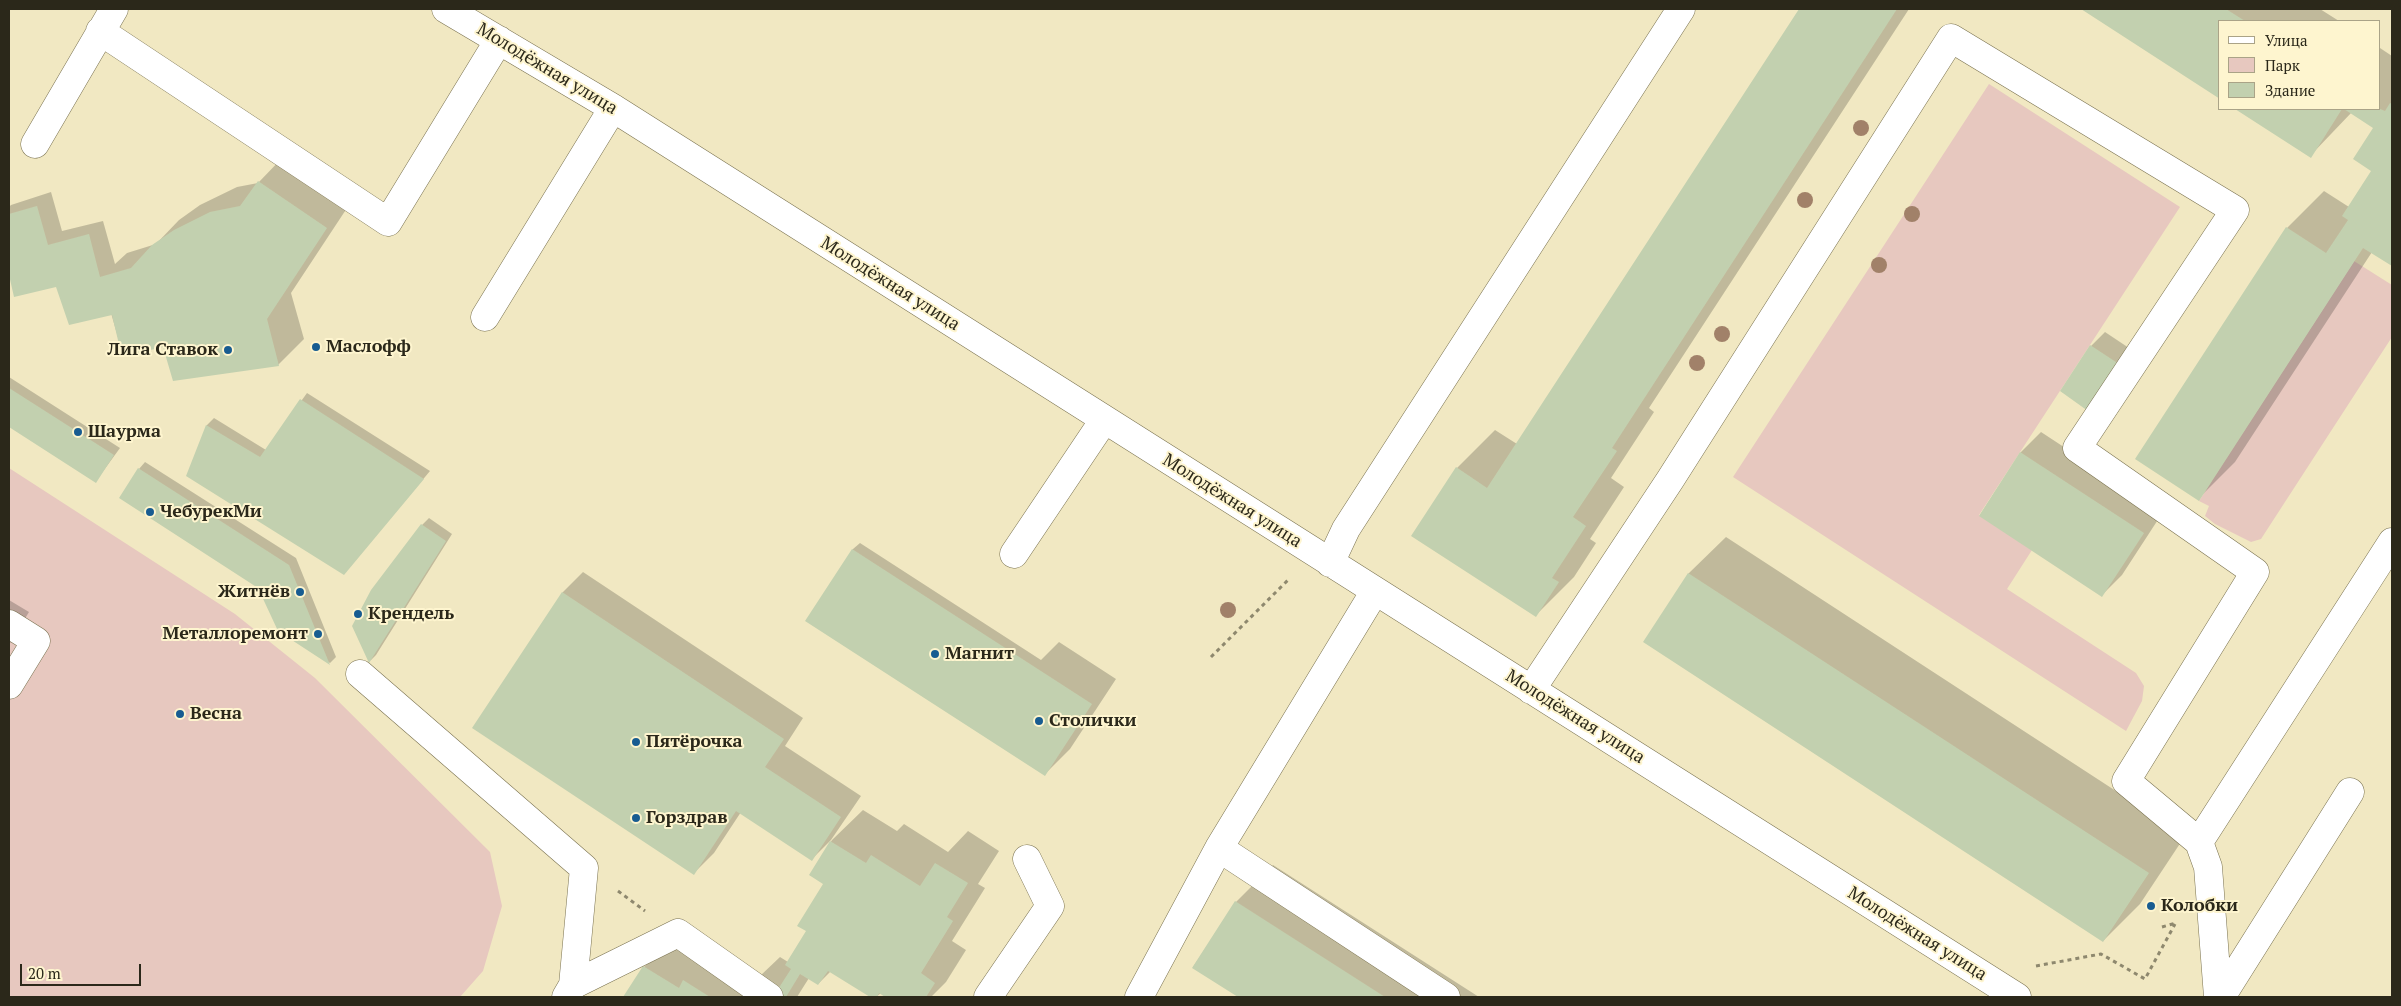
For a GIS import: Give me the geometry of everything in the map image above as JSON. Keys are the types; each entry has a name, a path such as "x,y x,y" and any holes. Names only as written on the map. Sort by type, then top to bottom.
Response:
{"street":[{"name":"Молодёжная улица","path":"446,9 613,108 2010,993"},
{"path":"1322,557 1346,529 1681,9"},
{"path":"35,144 107,20 388,222 498,40"},
{"path":"1531,690 1670,480 1951,38 2235,210 2077,448 2255,572 2126,781 2199,842 2208,867 2220,997"},
{"path":"485,317 613,108"},
{"path":"1014,554 1104,420"},
{"path":"2199,842 2392,542"},
{"path":"1139,997 1219,848 1375,591"},
{"path":"9,624 36,641 9,685"},
{"path":"360,674 584,868 570,991"},
{"path":"2220,997 2350,792"},
{"path":"1219,848 1446,997"},
{"path":"988,997 1050,906 1027,858"},
{"path":"570,991 678,933 769,997"}],"path":[{"path":"1211,657 1302,566 1322,557"},
{"path":"584,868 678,933"},
{"path":"2010,993 2016,970 2100,954 2145,979 2176,923 2162,926"}],"green space":[{"path":"1989,84 2180,207 1979,515 2032,550 2007,589 2136,673 2144,686 2142,701 2126,731 1733,477"},
{"path":"2354,261 2392,285 2392,337 2261,539 2251,542 2215,524 2205,516 2209,506 2199,501"},
{"name":"Весна","path":"9,468 235,614 315,678 490,852 502,906 483,971 460,997 9,997"}],"building":[{"path":"1799,9 1897,9 1612,448 1617,451 1573,517 1586,526 1552,578 1559,582 1536,617 1411,536 1456,467 1487,488"},
{"path":"2081,9 2226,9 2243,20 2218,20 2218,98"},
{"path":"2390,103 2392,104 2392,266 2363,248 2199,501 2135,459 2286,227 2326,253 2348,220 2342,216 2371,171 2353,159 2373,128 2346,110 2385,111"},
{"path":"2237,110 2341,110 2311,158"},
{"path":"258,181 327,228 267,319 279,366 173,381 163,347 122,357 112,315 69,325 56,287 14,297 9,275 9,214 37,206 48,245 89,234 100,277 131,268 152,245 174,230 210,212 240,206"},
{"path":"2090,345 2119,364 2088,411 2060,391"},
{"path":"9,388 114,455 96,483 9,427"},
{"path":"300,399 424,479 344,575 186,476 206,425 260,457"},
{"path":"2020,452 2144,533 2102,597 1979,516"},
{"path":"138,468 289,565 330,665 278,631 258,588 119,498"},
{"path":"421,524 446,541 369,663 352,626 371,590"},
{"name":"Магнит","path":"852,549 1092,704 1045,776 805,621"},
{"path":"1688,573 2149,873 2103,942 1643,642"},
{"path":"562,592 784,739 765,767 841,817 812,861 736,811 694,875 472,728"},
{"path":"830,841 866,863 871,855 920,886 935,863 968,883 947,917 953,921 921,973 935,983 926,997 885,997 879,993 877,997 870,997 828,971 818,985 800,974 786,997 773,997 791,969 785,965 806,931 797,926 823,884 809,875"},
{"path":"1235,901 1385,997 1238,997 1192,968"},
{"path":"643,966 679,988 683,980 710,997 623,997"}],"place":[{"name":"Маслофф","path":"316,347"},
{"name":"Лига Ставок","path":"228,350"},
{"name":"Шаурма","path":"78,432"},
{"name":"ЧебурекМи","path":"150,512"},
{"name":"Житнёв","path":"300,592"},
{"name":"Крендель","path":"358,614"},
{"name":"Металлоремонт","path":"318,634"},
{"name":"Магнит","path":"935,654"},
{"name":"Весна","path":"180,714"},
{"name":"Столички","path":"1039,721"},
{"name":"Пятёрочка","path":"636,742"},
{"name":"Горздрав","path":"636,818"},
{"name":"Колобки","path":"2151,906"}]}
